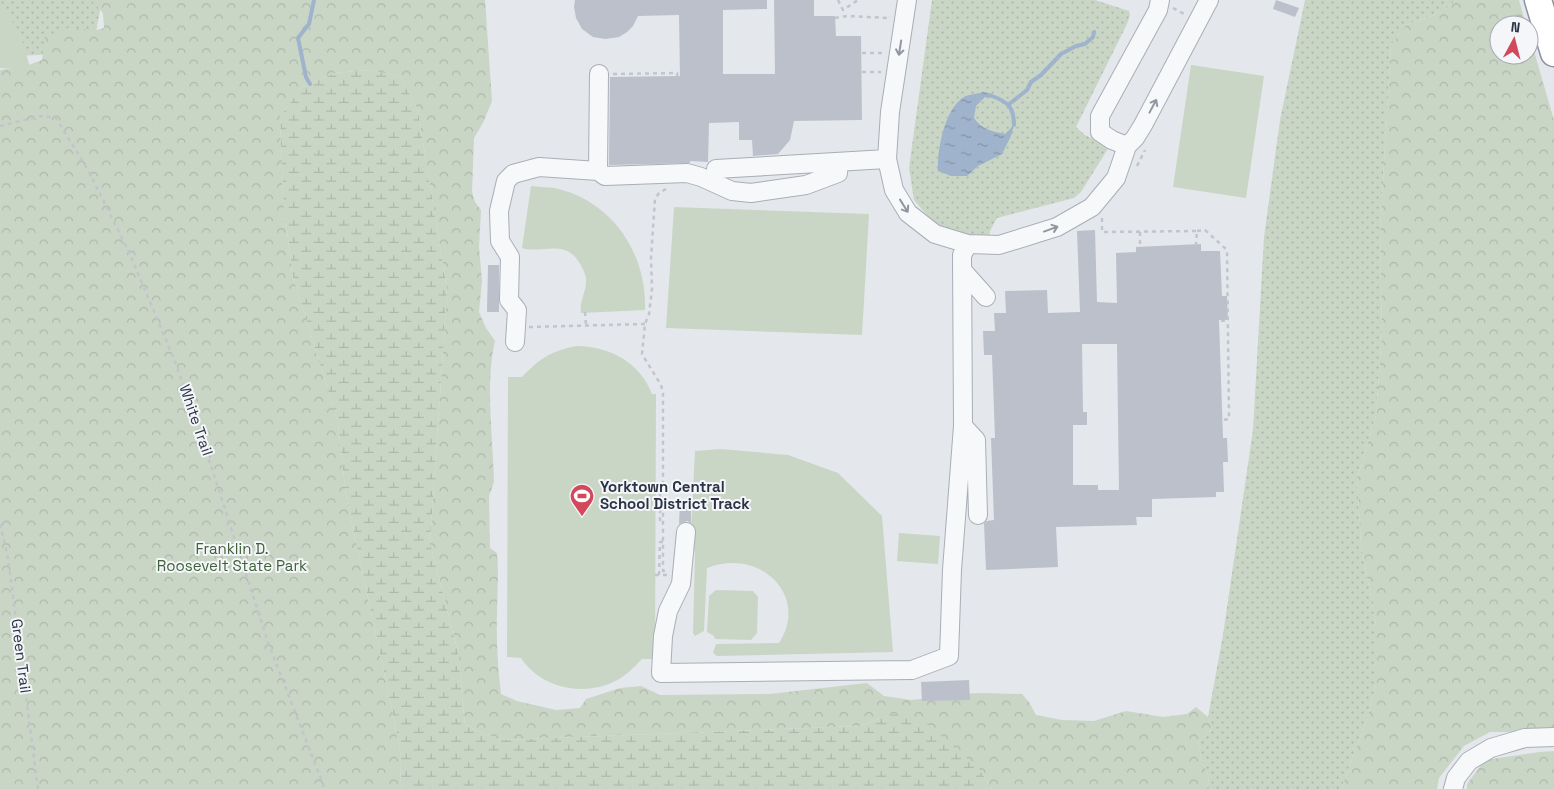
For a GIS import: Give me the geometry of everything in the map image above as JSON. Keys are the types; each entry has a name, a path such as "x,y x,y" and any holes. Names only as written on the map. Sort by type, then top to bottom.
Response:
{"highway":[{"path":"1538,0 1554,53"}],"lane":[{"path":"907,0 890,112 887,159 894,190 908,213 935,234 968,244 999,245 1057,227 1092,207 1116,178 1127,146 1135,138 1143,125 1208,0"},
{"path":"1127,146 1112,140 1100,132 1100,116 1158,10 1165,3"},
{"path":"598,171 599,74"},
{"path":"716,168 887,159"},
{"path":"516,335 517,310 509,300 510,257 500,241 499,211 506,181 513,174 539,167 598,171 605,176 687,173 732,191 751,193 806,185 838,173 839,162"},
{"path":"686,532 681,584 668,611 663,636 661,672 912,670 949,656 952,570 963,426 962,255 968,244"},
{"path":"962,270 986,297"},
{"path":"963,426 976,440 978,515"},
{"path":"1453,789 1456,778 1469,761 1491,748 1525,738 1554,737"}],"path":[{"path":"838,0 848,16"},
{"path":"843,10 858,0"},
{"path":"1165,3 1188,16"},
{"path":"888,27 891,9"},
{"path":"836,18 848,16 889,18"},
{"path":"862,53 885,53"},
{"path":"862,72 884,72"},
{"path":"599,74 677,73 678,82"},
{"name":"White Trail","path":"0,126 41,116 56,118 88,170 116,227 176,364 269,645 325,789"},
{"path":"663,571 663,520 660,487 663,393 661,385 642,354 645,324 649,314 652,289 655,199 659,193 686,178 687,173"},
{"path":"1102,216 1102,232 1205,230 1227,250 1229,420 1223,420"},
{"path":"1140,231 1140,244"},
{"path":"1196,244 1197,231"},
{"path":"585,312 586,325"},
{"path":"1221,321 1228,320"},
{"path":"516,335 586,325 645,324"},
{"name":"Green Trail","path":"0,524 8,558 38,789"},
{"path":"655,575 659,575 660,542 663,542"}],"green space":[{"path":"0,0 102,0 92,52 0,57"},
{"name":"Franklin D. Roosevelt State Park","path":"91,0 485,0 492,101 483,123 474,138 472,192 475,202 481,210 479,247 482,281 479,312 486,328 495,341 490,375 494,482 489,496 490,548 497,553 498,561 497,645 501,694 517,701 556,710 580,708 586,699 620,688 641,686 660,695 770,694 867,683 884,696 911,700 978,693 1022,694 1036,715 1062,720 1094,721 1126,711 1163,717 1187,714 1196,707 1208,717 1212,729 1198,742 1201,757 1209,778 1207,789 992,789 979,769 893,714 859,726 500,740 465,725 458,652 430,543 447,290 418,111 401,77 368,70 335,73 301,88 280,117 283,195 292,273 338,423 346,496 401,757 400,789 0,789 0,70 26,66 42,60 45,37 65,28 96,30 104,28 103,13"},
{"path":"932,0 1095,0 1129,11 1130,15 1076,127 1085,135 1109,147 1081,192 1074,198 997,218 990,231 989,239 960,237 946,230 931,220 914,200 909,168"},
{"path":"1305,0 1456,0 1442,12 1406,25 1391,45 1380,233 1382,332 1376,415 1357,479 1361,544 1376,624 1376,685 1367,719 1341,789 1207,789 1209,778 1201,757 1198,742 1212,729 1208,717 1223,635 1253,430 1264,237 1280,120"},
{"path":"1456,0 1519,0 1523,15 1489,15 1489,65 1538,65 1554,120 1554,732 1490,732 1464,746 1439,778 1437,789 1341,789 1367,719 1376,685 1376,624 1361,544 1357,479 1376,415 1382,332 1380,233 1391,45 1406,25 1442,12"},
{"path":"0,4 19,31 31,70 0,68"},
{"path":"1191,65 1264,76 1246,198 1173,187"},
{"path":"369,70 401,77 418,111 447,290 430,543 458,652 465,725 500,740 859,726 893,714 925,722 979,769 992,789 400,789 401,757 346,496 338,423 292,273 283,195 280,117 301,88 335,73"},
{"path":"531,186 554,188 575,194 593,204 609,217 622,232 640,269 644,289 645,310 581,313 586,279 585,273 576,258 564,250 522,248"},
{"path":"674,207 869,214 862,335 666,328"},
{"name":"Yorktown Central School District Track","path":"576,346 600,349 622,358 640,373 652,394 656,394 655,659 642,659 625,675 606,685 579,689 552,683 530,669 521,658 507,657 508,377 522,377 534,365 546,357 559,350"},
{"path":"721,449 788,455 838,473 882,516 893,652 717,656 713,653 716,644 779,643 787,625 788,608 784,593 774,580 761,570 745,564 726,563 707,568 704,631 695,636 693,633 695,554 691,532 695,451"},
{"path":"899,533 940,536 938,564 897,561"},
{"path":"716,590 753,591 758,597 757,633 751,640 715,639 714,636 707,632 709,596"},
{"path":"1554,751 1554,789 1467,789 1467,784 1485,760"}],"water":[{"path":"984,92 993,94 991,98 985,97 976,106 974,118 977,122 988,129 1005,134 1014,125 1002,154 978,166 967,176 951,176 938,171 940,143 950,113 963,97"}],"building":[{"path":"575,0 767,0 767,9 723,10 723,74 775,74 774,0 814,0 814,16 835,16 836,36 861,36 862,120 794,121 790,140 778,154 753,156 752,140 739,140 739,122 709,123 708,162 690,161 690,163 609,165 610,77 680,76 679,15 638,16 633,26 627,32 619,37 605,39 593,37 582,29 576,18"},
{"path":"1276,0 1299,8 1295,17 1273,9"},
{"path":"1095,230 1097,302 1117,303 1116,253 1136,252 1136,247 1201,244 1201,251 1220,251 1222,296 1227,296 1228,320 1219,320 1223,438 1227,438 1228,462 1223,462 1224,492 1216,492 1216,497 1152,499 1152,517 1136,517 1137,525 1056,527 1058,567 986,570 984,523 994,520 991,438 995,438 992,355 984,355 983,331 995,331 994,313 1006,313 1005,291 1047,290 1048,313 1080,312 1077,231","holes":["1082,344 1117,344 1119,490 1098,490 1098,485 1073,485 1073,425 1087,425 1087,412 1083,412"]},
{"path":"488,265 499,265 499,312 487,312"},
{"path":"680,502 691,502 691,523 687,521 679,524"},
{"path":"969,680 970,700 922,701 921,682"}],"waterway":[{"path":"310,84 306,77 298,38 309,24 314,0"},
{"path":"1008,105 1027,90 1031,82 1041,75 1061,54 1076,46 1085,44 1093,37 1094,32"},
{"path":"992,96 1009,106 1013,114 1014,125"}],"place":[{"name":"Yorktown Central School District Track","path":"582,517"}]}
